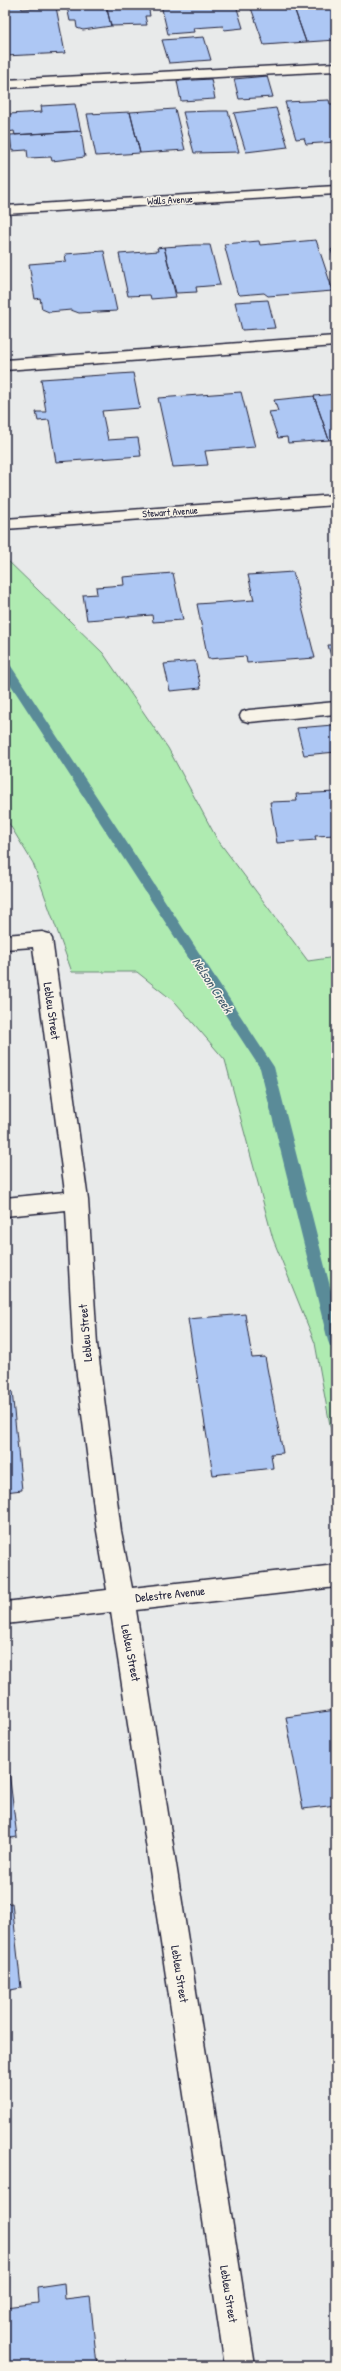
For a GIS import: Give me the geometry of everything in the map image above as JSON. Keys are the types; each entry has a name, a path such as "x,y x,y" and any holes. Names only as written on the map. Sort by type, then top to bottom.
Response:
{"street":[{"path":"5,84 336,67"},
{"name":"Walls Avenue","path":"5,210 336,190"},
{"path":"5,365 336,341"},
{"name":"Stewart Avenue","path":"5,524 336,500"},
{"path":"249,716 336,708"},
{"name":"Lebleu Street","path":"5,942 42,939 77,1200 85,1344 109,1532 133,1662 240,2366"},
{"path":"5,1207 77,1200"},
{"name":"Delestre Avenue","path":"5,1613 336,1576"}],"green space":[{"path":"5,558 103,653 168,748 217,839 308,961 336,957 336,1458 315,1343 273,1239 225,1060 176,1003 137,972 72,972 33,863 5,817"}],"building":[{"path":"74,5 106,5 111,26 83,30 77,28 76,21 70,21 67,7"},
{"path":"106,5 148,5 150,16 145,16 147,25 111,26"},
{"path":"161,5 236,5 243,28 224,30 223,26 193,28 194,32 168,34"},
{"path":"250,5 293,5 306,42 264,45"},
{"path":"293,5 334,5 336,40 306,42"},
{"path":"21,6 22,9 56,7 65,53 5,56 5,7"},
{"path":"204,37 211,60 169,63 162,40"},
{"path":"267,76 273,97 239,99 234,79"},
{"path":"211,79 215,99 181,101 177,81"},
{"path":"329,100 330,104 336,104 336,142 306,144 304,138 296,139 285,102"},
{"path":"75,104 81,131 15,135 14,131 8,132 7,123 10,123 9,114 42,112 41,106"},
{"path":"276,108 288,147 246,152 234,113"},
{"path":"175,109 185,150 140,153 130,112"},
{"path":"228,111 239,152 194,153 183,112"},
{"path":"130,112 140,153 96,156 87,114"},
{"path":"81,131 85,157 52,161 51,157 28,158 27,150 12,151 10,135"},
{"path":"316,240 333,291 268,296 264,293 240,295 237,292 224,244 259,241 260,245"},
{"path":"210,245 220,285 196,287 197,292 176,293 164,247"},
{"path":"336,245 336,265 331,250"},
{"path":"164,247 176,297 151,299 150,295 128,296 119,254 158,251 157,248"},
{"path":"104,251 117,311 79,313 71,310 49,312 42,309 40,298 35,299 29,264 66,261 65,254"},
{"path":"268,300 275,328 242,330 235,302"},
{"path":"133,373 140,408 102,411 108,440 138,438 141,456 56,462 49,420 38,421 36,412 46,412 41,379"},
{"path":"241,392 255,447 205,451 208,465 173,467 158,398"},
{"path":"336,394 336,439 329,440 314,396"},
{"path":"314,396 329,440 288,443 287,437 278,438 269,412 278,411 274,400"},
{"path":"293,572 315,658 247,663 246,656 208,659 197,604 254,600 248,575"},
{"path":"173,573 183,620 153,622 152,615 87,620 83,595 97,594 96,587 124,585 123,577"},
{"path":"328,645 336,645 336,675"},
{"path":"195,661 201,688 170,691 164,664"},
{"path":"333,725 336,735 336,752 304,755 297,728"},
{"path":"336,792 336,835 315,836 316,840 277,843 270,802 297,801 296,794"},
{"path":"245,1314 252,1358 265,1357 283,1453 271,1454 273,1468 213,1475 188,1319"},
{"path":"12,1391 22,1490 5,1492 5,1392"},
{"path":"336,1710 336,1805 303,1809 286,1717"},
{"path":"5,1739 17,1837 5,1839"},
{"path":"12,1903 21,1988 5,1991 5,1904"},
{"path":"64,2283 65,2299 90,2296 97,2366 5,2366 5,2307 38,2303 37,2287"}],"waterway":[{"name":"Nelson Creek","path":"5,666 267,1067 336,1341"}]}
